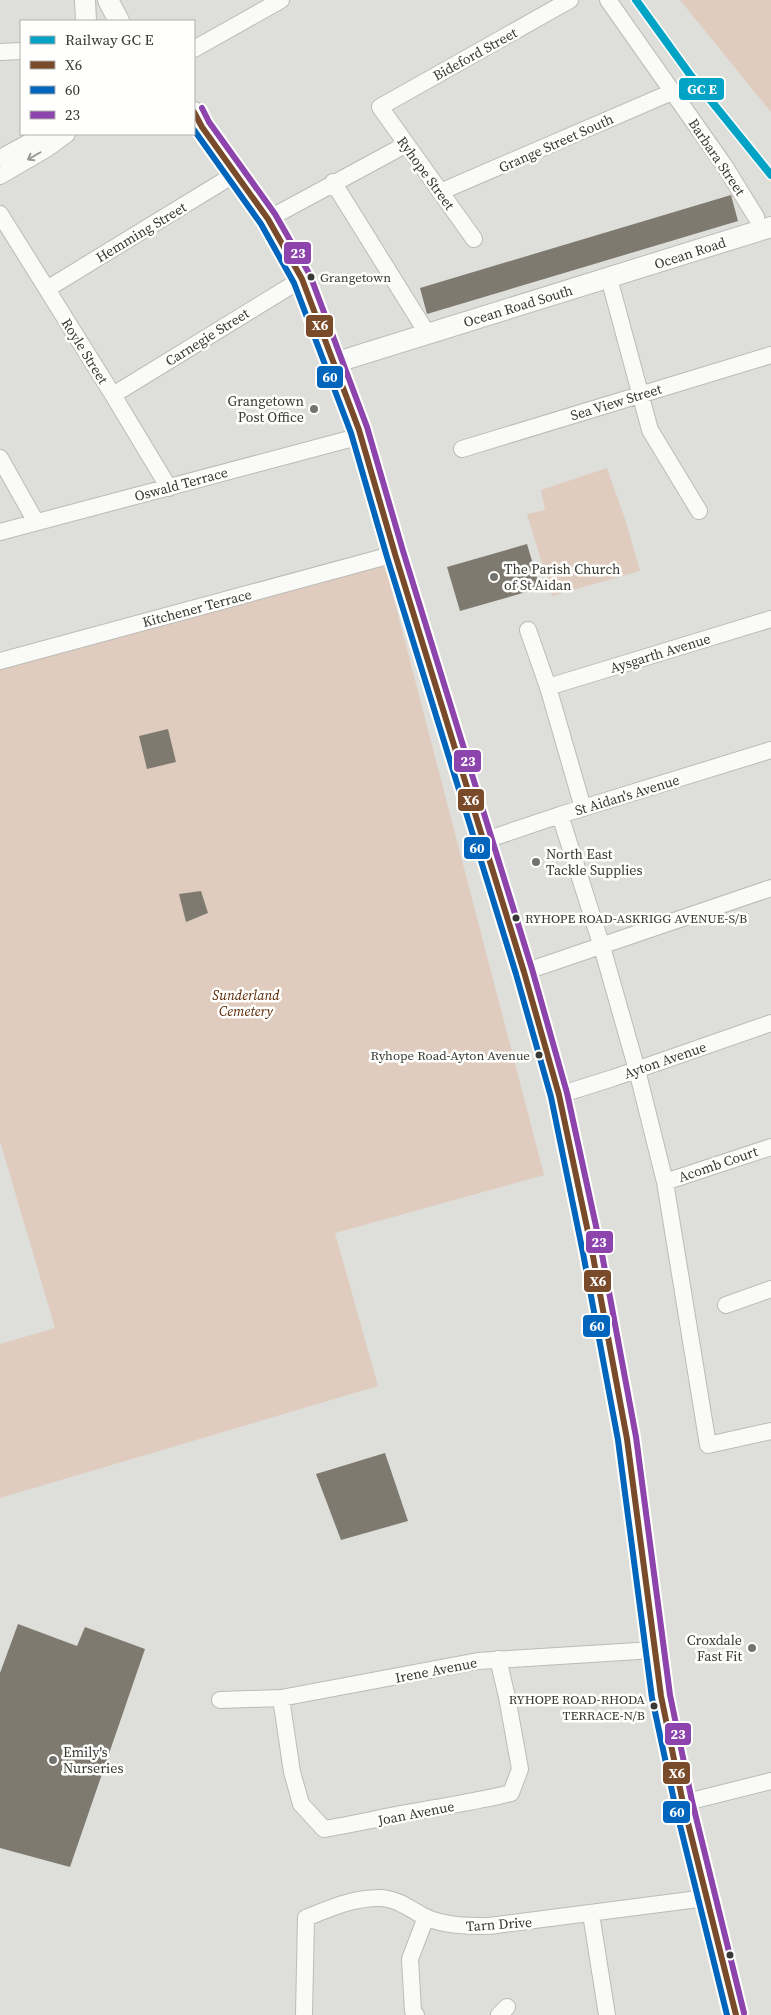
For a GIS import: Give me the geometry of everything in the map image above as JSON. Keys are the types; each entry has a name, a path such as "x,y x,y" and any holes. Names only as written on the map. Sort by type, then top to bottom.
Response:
{"main road":[{"path":"85,0 86,20"},
{"path":"108,0 118,20"},
{"path":"197,120 268,218 302,279 362,436 395,554 524,972 559,1095 592,1251 627,1440 661,1696 683,1803 737,2013"},
{"name":"Ocean Road","path":"609,278 765,224"},
{"name":"Ocean Road South","path":"426,333 609,278"},
{"path":"334,363 426,333"}],"street":[{"name":"Bideford Street","path":"380,107 570,0"},
{"name":"Barbara Street","path":"608,0 765,224"},
{"path":"195,48 273,2"},
{"path":"1,52 20,51"},
{"path":"1,52 20,56"},
{"name":"Grange Street South","path":"440,192 672,92"},
{"name":"Ryhope Street","path":"380,107 405,145 474,239"},
{"path":"0,158 42,135"},
{"path":"0,176 48,148 66,135"},
{"path":"268,218 405,145"},
{"name":"Hemming Street","path":"47,289 235,174"},
{"path":"333,182 426,333"},
{"name":"Royle Street","path":"0,214 113,395 168,488"},
{"path":"609,278 650,430 699,511"},
{"name":"Carnegie Street","path":"113,395 302,279"},
{"name":"Sea View Street","path":"462,448 771,355"},
{"name":"Oswald Terrace","path":"0,532 362,436"},
{"path":"0,458 36,522"},
{"name":"Kitchener Terrace","path":"0,661 395,554"},
{"name":"Aysgarth Avenue","path":"548,686 771,619"},
{"path":"528,630 548,686 583,808"},
{"name":"St Aidan's Avenue","path":"483,841 560,815 771,750"},
{"path":"560,815 602,947 637,1070 665,1182 708,1445 771,1431"},
{"path":"524,972 771,888"},
{"name":"Ayton Avenue","path":"559,1095 771,1023"},
{"name":"Acomb Court","path":"665,1182 771,1146"},
{"path":"726,1305 771,1289"},
{"name":"Irene Avenue","path":"220,1700 281,1698 498,1659 654,1650"},
{"name":"Joan Avenue","path":"281,1698 291,1764 301,1804 324,1829 365,1822 511,1793 520,1770 498,1659"},
{"path":"683,1803 771,1781"},
{"name":"Tarn Drive","path":"304,2015 306,1918 345,1902 381,1898 401,1902 426,1917 458,1926 489,1926 706,1898"},
{"path":"591,1914 607,2015"},
{"path":"416,2015 412,2011 410,1958 426,1917"}],"green space":[{"path":"680,0 771,0 771,112"},
{"path":"607,468 627,525 640,571 552,596 527,514 545,510 541,490"},
{"name":"Sunderland Cemetery","path":"384,561 544,1175 335,1233 378,1386 0,1498 0,1344 55,1328 0,1141 0,667"}],"building":[{"path":"731,195 738,221 427,314 420,288"},
{"name":"The Parish Church of St Aidan","path":"527,544 540,588 460,611 447,567"},
{"path":"168,729 176,762 147,769 139,736"},
{"path":"201,891 208,913 186,922 179,894"},
{"path":"385,1453 408,1521 341,1540 316,1474"},
{"name":"Emily's Nurseries","path":"18,1624 77,1646 85,1627 145,1649 70,1867 0,1848 0,1673"}],"transit line":[{"path":"636,0 691,76 771,175"},
{"name":"23","path":"202,108 209,122 275,214 310,275 367,427 403,551 532,969 567,1093 601,1249 636,1437 670,1695 692,1801 744,2013"},
{"name":"X6","path":"195,114 202,127 268,219 302,279 359,430 395,554 524,972 559,1095 592,1251 627,1439 661,1696 683,1803 736,2015"},
{"name":"60","path":"195,131 261,224 294,283 351,433 387,557 516,974 551,1097 618,1440 652,1698 675,1805 727,2015"}],"place":[{"name":"Grangetown","path":"311,277"},
{"name":"Grangetown Post Office","path":"314,409"},
{"name":"The Parish Church of St Aidan","path":"494,577"},
{"name":"North East Tackle Supplies","path":"536,862"},
{"name":"RYHOPE ROAD-ASKRIGG AVENUE-S/B","path":"516,918"},
{"name":"Ryhope Road-Ayton Avenue","path":"539,1055"},
{"name":"Croxdale Fast Fit","path":"752,1648"},
{"name":"RYHOPE ROAD-RHODA TERRACE-N/B","path":"654,1706"},
{"name":"Emily's Nurseries","path":"53,1760"}]}
